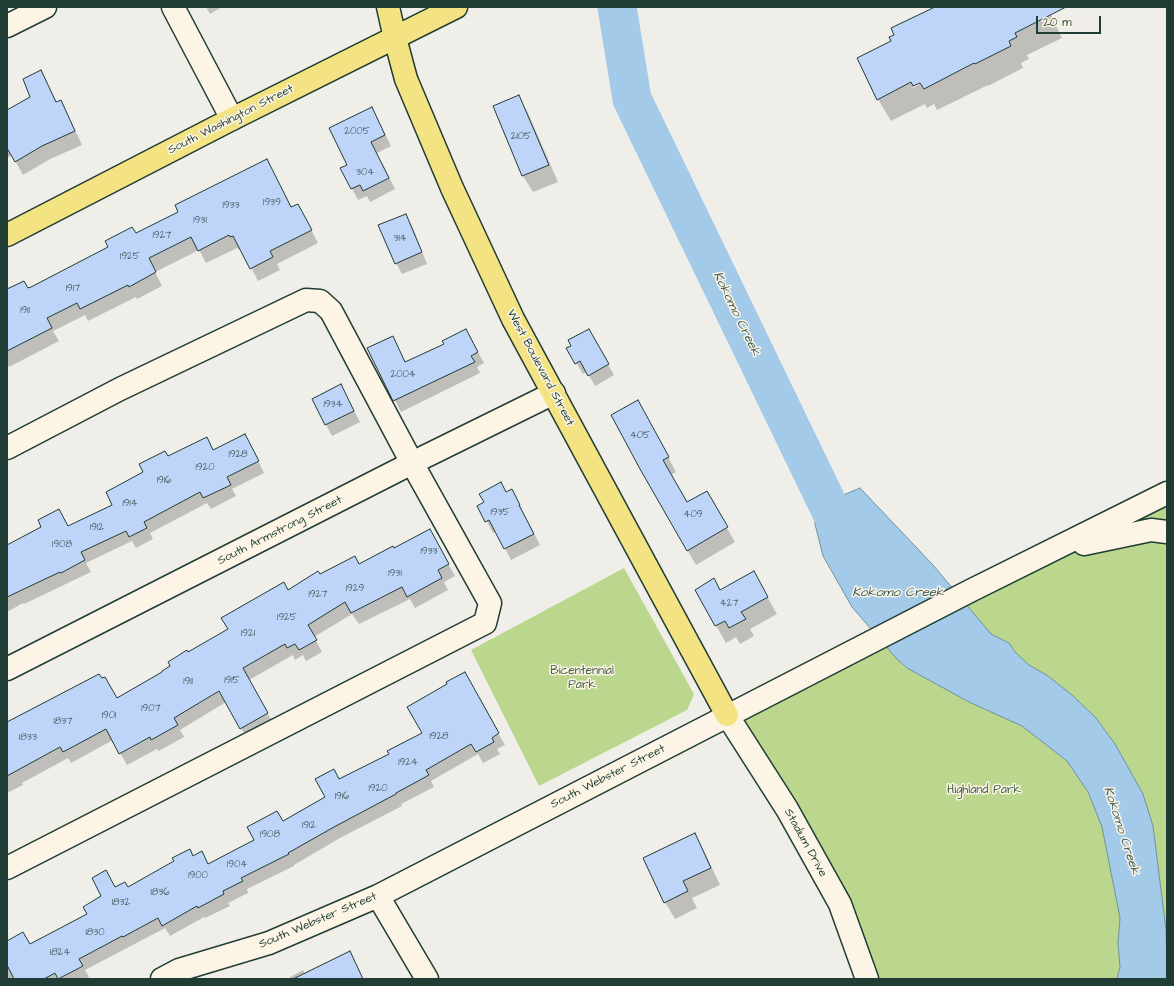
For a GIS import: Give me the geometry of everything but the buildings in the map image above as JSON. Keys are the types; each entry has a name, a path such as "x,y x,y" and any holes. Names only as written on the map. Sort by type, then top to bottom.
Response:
{"main road":[{"name":"West Boulevard Street","path":"388,7 406,79 452,188 513,319 727,715"},
{"name":"South Washington Street","path":"7,234 456,7"}],"street":[{"path":"7,26 44,7"},
{"path":"173,7 232,119"},
{"path":"7,448 120,389 306,300 320,301 331,311 412,463 490,603 485,623 7,868"},
{"name":"South Armstrong Street","path":"7,669 412,463 554,393"},
{"name":"South Webster Street","path":"162,979 179,970 269,943 378,896 727,715 970,591 1167,493"},
{"name":"South Webster Street","path":"1045,554 1104,539 1151,530 1167,532"},
{"name":"Stadium Drive","path":"727,715 786,809 840,904 867,979"},
{"path":"378,896 427,979"}],"green space":[{"name":"Highland Park","path":"1167,493 1167,979 867,979 727,715"},
{"name":"Bicentennial Park","path":"624,568 694,694 687,710 539,786 471,650"}],"water":[{"name":"Kokomo Creek","path":"860,488 933,565 991,634 1009,643 1015,652 1029,665 1048,676 1072,695 1096,718 1115,744 1143,794 1153,826 1166,930 1167,979 1117,979 1120,967 1118,943 1120,918 1102,827 1088,792 1067,761 1022,726 969,702 907,668 896,658 852,607 823,556 815,524 815,507"}],"waterway":[{"name":"Kokomo Creek","path":"617,7 632,99 831,511 864,540"}]}
